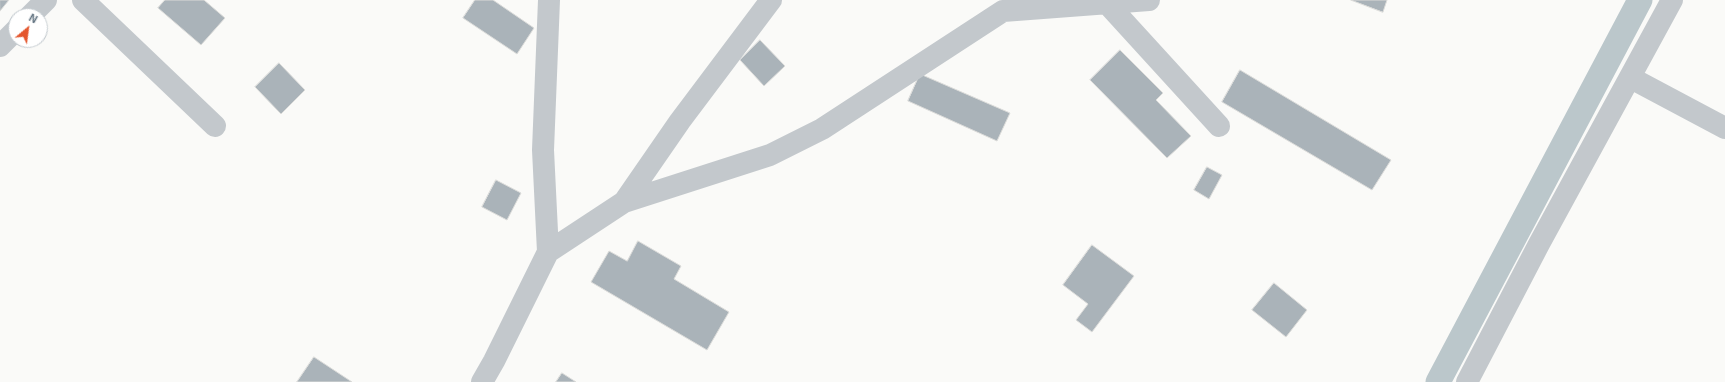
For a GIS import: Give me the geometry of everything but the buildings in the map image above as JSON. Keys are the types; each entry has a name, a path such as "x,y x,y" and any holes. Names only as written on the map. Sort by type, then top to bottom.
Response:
{"street":[{"path":"38,8 46,0"},
{"path":"83,0 215,126"},
{"path":"482,382 548,252 543,150 549,0"},
{"path":"624,202 680,121 771,0"},
{"path":"548,252 624,202 770,155 822,129 1003,11 1106,1 1149,0"},
{"path":"1467,382 1539,244 1631,78 1672,0"},
{"path":"1106,1 1219,126"},
{"path":"0,46 8,38"},
{"path":"1631,78 1725,128"}],"waterway":[{"path":"1438,382 1640,0"}]}
